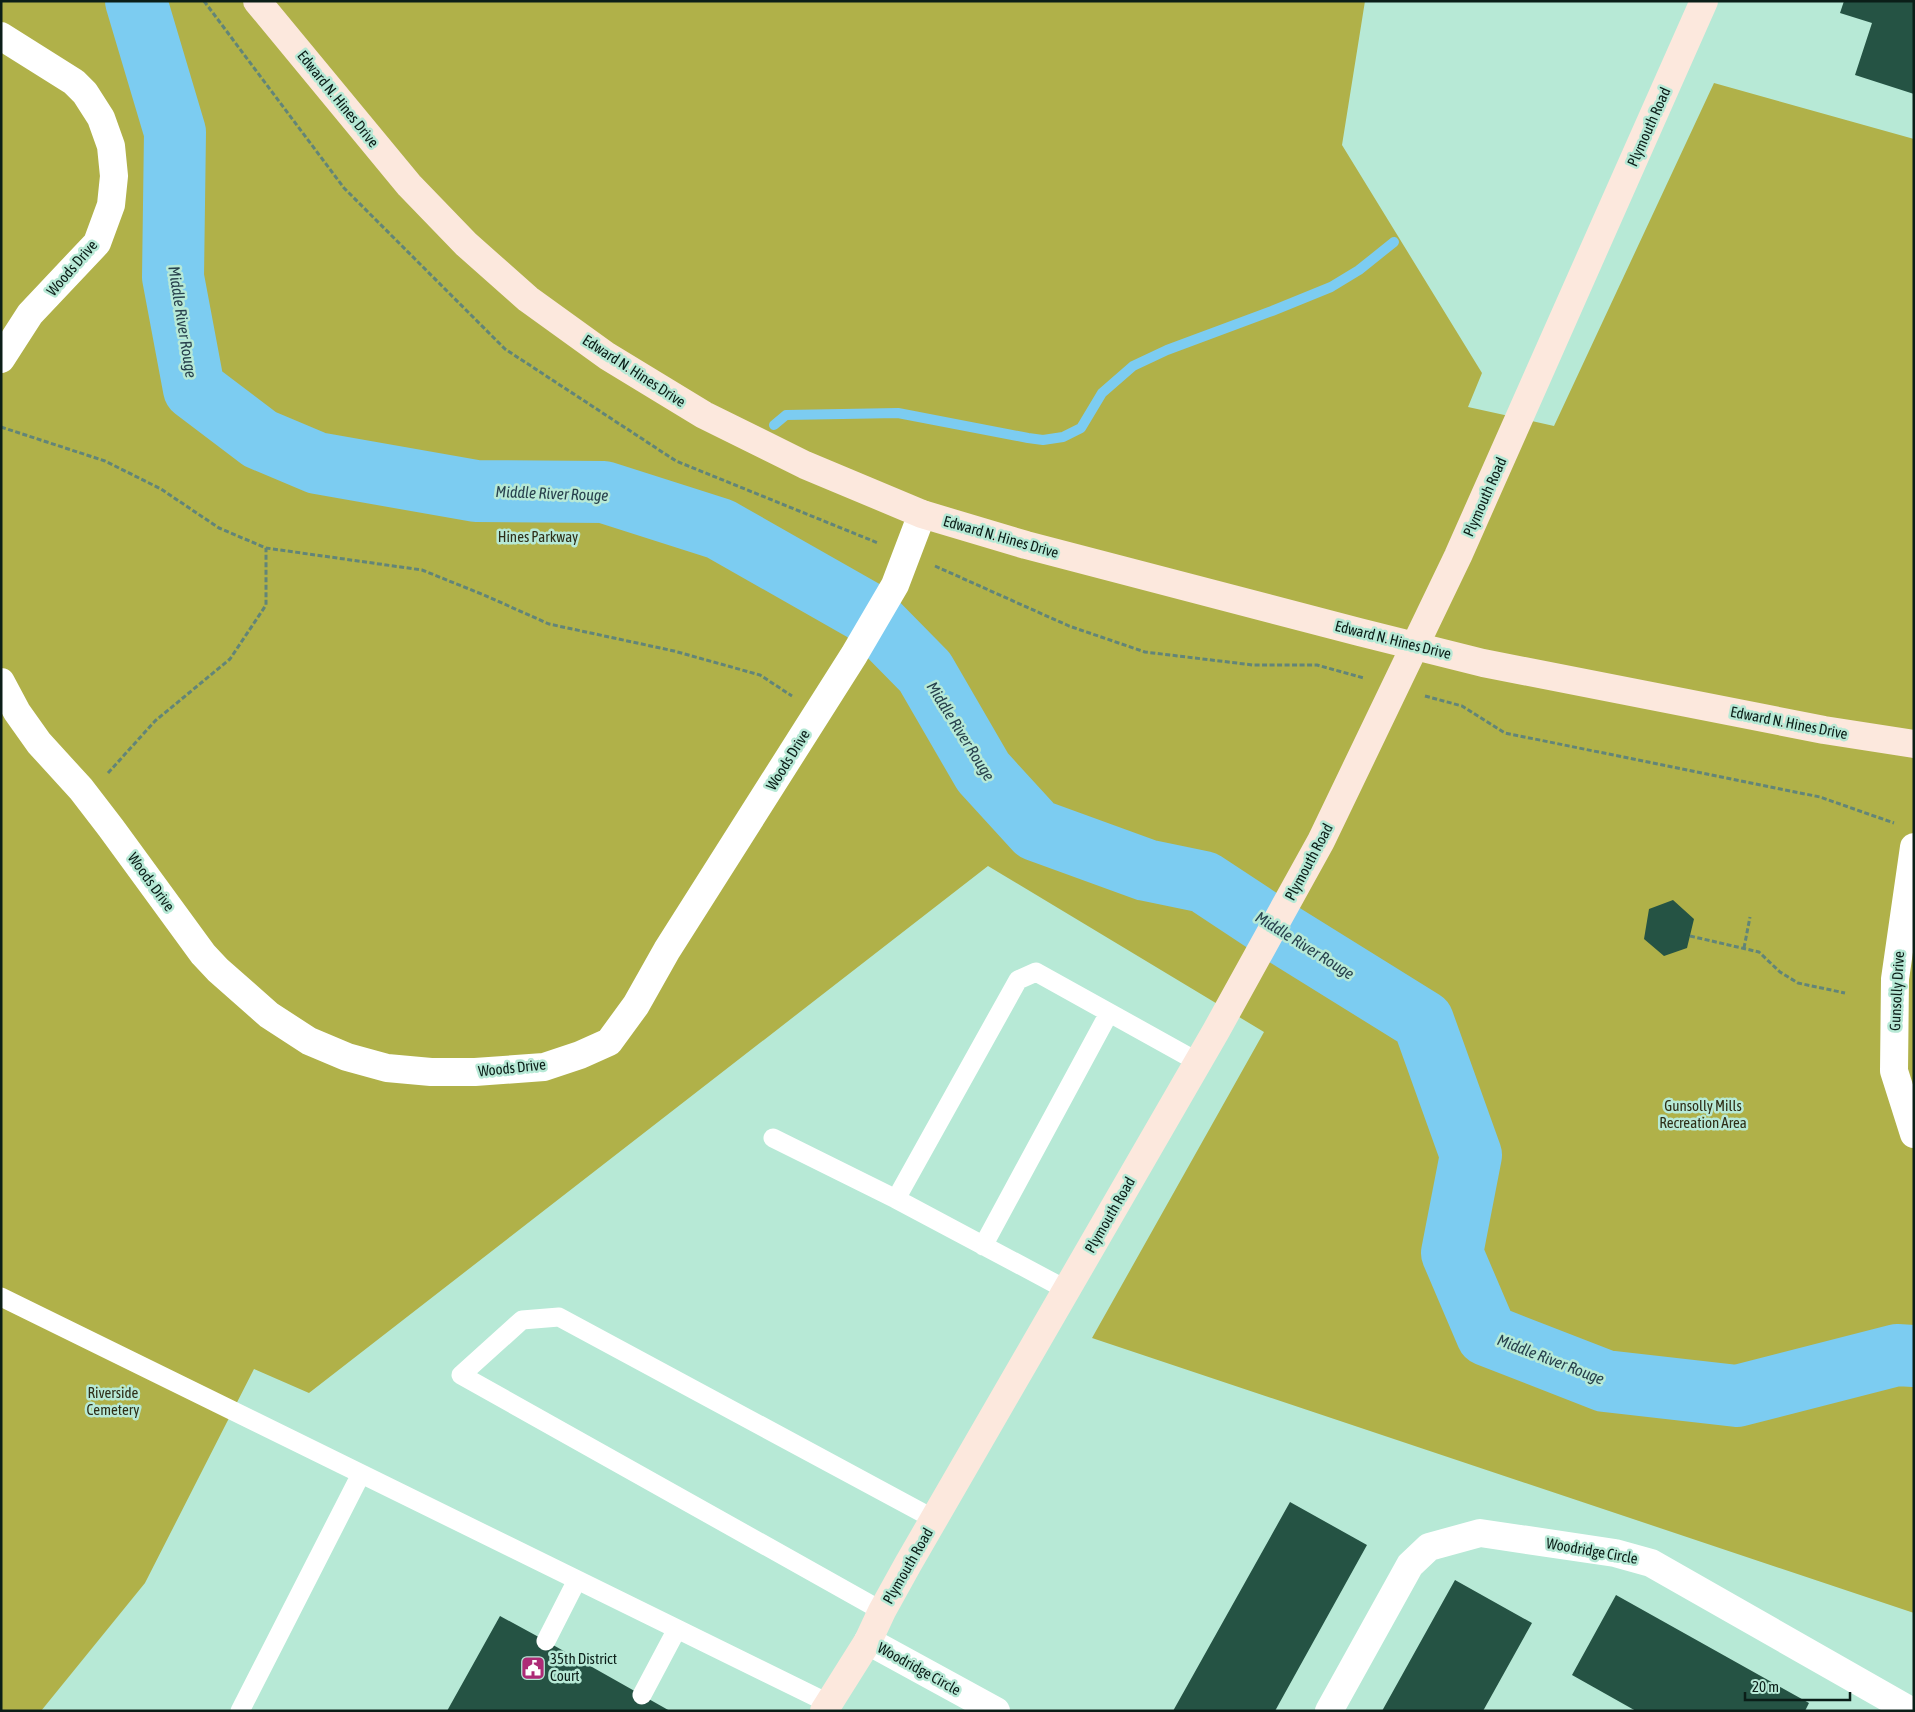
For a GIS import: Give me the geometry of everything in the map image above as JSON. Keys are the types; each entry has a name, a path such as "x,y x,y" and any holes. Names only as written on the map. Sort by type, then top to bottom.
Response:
{"main road":[{"name":"Edward N. Hines Drive","path":"258,1 408,185 466,244 528,299 607,356 704,415 805,466 922,514 1026,546 1483,662 1824,730 1914,744"},
{"name":"Plymouth Road","path":"826,1707 868,1641 882,1611 934,1519 1216,1031 1321,840 1458,556 1704,1"}],"street":[{"name":"Woods Drive","path":"1,36 74,82 85,93 101,118 111,146 114,176 111,205 97,243 30,314 1,359"},
{"name":"Woods Drive","path":"1,682 17,712 39,743 86,796 202,954 269,1016 309,1041 347,1057 387,1068 431,1072 475,1072 544,1067 609,1042 636,1005 672,941 854,655 894,585 922,514"},
{"name":"Gunsolly Drive","path":"1914,847 1895,979 1894,1070 1914,1134"},
{"name":"Woodridge Circle","path":"1329,1711 1410,1565 1430,1547 1480,1533 1615,1553 1651,1563 1912,1711"},
{"name":"Woodridge Circle","path":"868,1641 996,1711"}],"lane":[{"path":"896,1200 1018,980 1036,972 1198,1062"},
{"path":"983,1246 1109,1013"},
{"path":"774,1138 1067,1290"},
{"path":"1,1297 678,1629 826,1707"},
{"path":"882,1611 462,1376 522,1320 558,1317 934,1519"},
{"path":"240,1711 361,1474"},
{"path":"546,1641 577,1580"},
{"path":"642,1695 678,1629"}],"path":[{"path":"1,426 105,461 161,489 220,528 266,548 422,570 549,624 674,651 760,675 818,712"},
{"path":"86,796 155,721 230,659 266,605 266,548"},
{"path":"1744,948 1750,918"},
{"path":"1690,936 1759,952 1780,972 1798,983 1845,993"}],"green space":[{"name":"Hines Parkway","path":"1,1 1365,1 1342,145 1482,373 1468,407 1554,426 1714,83 1914,139 1914,1613 1092,1338 1264,1032 988,866 309,1393 254,1369 145,1583 41,1711 1,1711"}],"building":[{"path":"1844,1 1914,1 1914,94 1855,75 1872,23 1840,13"},
{"path":"1673,900 1694,919 1687,948 1664,956 1644,939 1649,909"},
{"path":"1290,1502 1367,1545 1275,1711 1173,1711"},
{"path":"1455,1580 1532,1623 1483,1711 1382,1711"},
{"path":"1616,1595 1809,1703 1805,1711 1636,1711 1572,1675"},
{"name":"35th District Court","path":"500,1616 546,1641 670,1711 447,1711"}],"waterway":[{"name":"Middle River Rouge","path":"136,1 175,132 173,277 194,389 260,439 317,463 476,491 604,492 720,529 866,612 925,672 983,772 1036,830 1146,870 1204,882 1275,929 1423,1021 1471,1155 1452,1253 1487,1335 1605,1381 1737,1396 1897,1355 1914,1356"},
{"path":"774,425 786,415 898,413 1028,438 1043,440 1063,437 1081,428 1102,393 1133,366 1167,350 1331,287 1359,270 1394,242"}],"place":[{"name":"35th District Court","path":"533,1668"}],"park label":[{"name":"Gunsolly Mills Recreation Area","path":"1703,1114"},
{"name":"Riverside Cemetery","path":"113,1402"}]}
